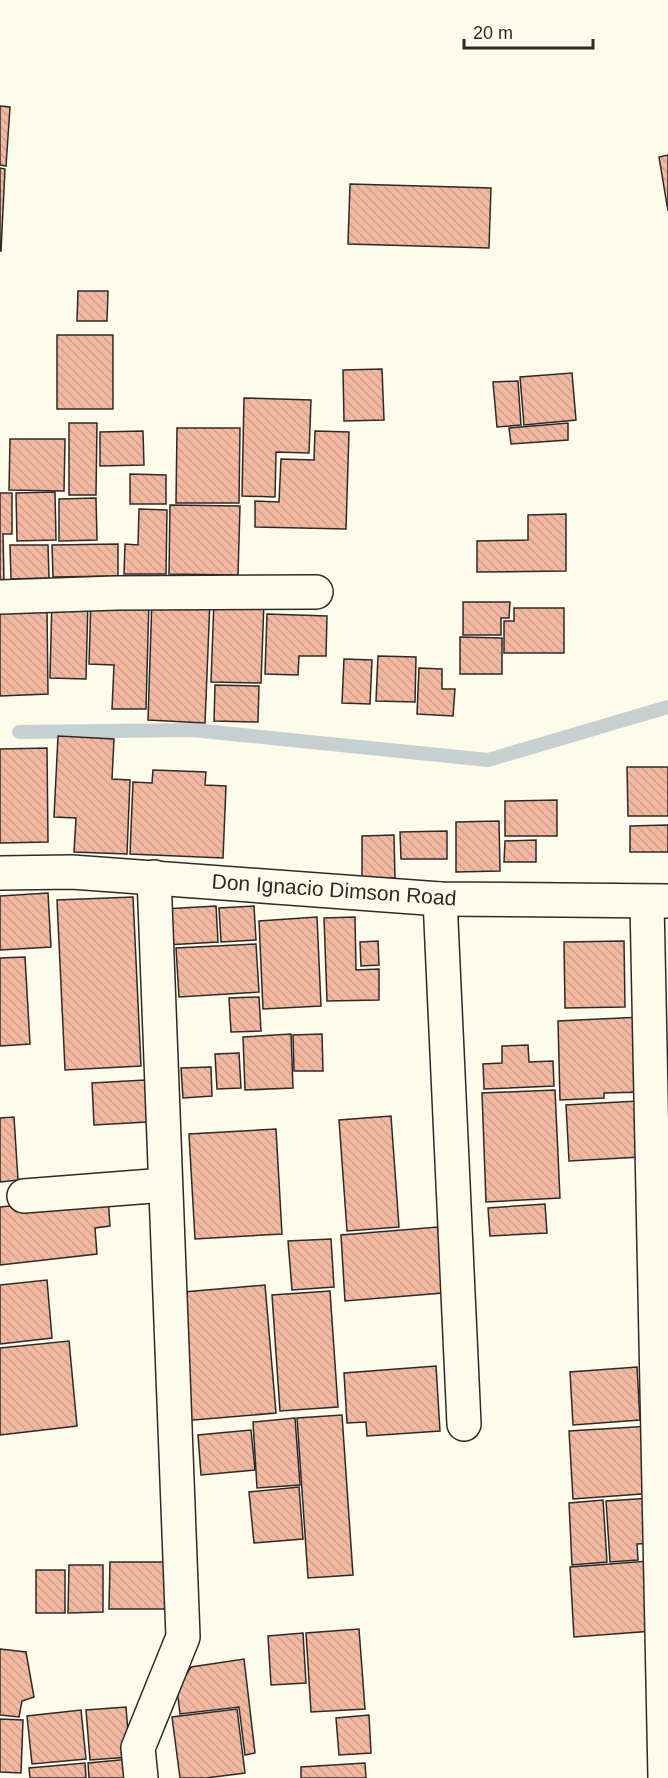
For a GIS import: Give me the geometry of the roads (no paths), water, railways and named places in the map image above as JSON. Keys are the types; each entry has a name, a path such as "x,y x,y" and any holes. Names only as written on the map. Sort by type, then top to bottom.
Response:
{"street":[{"path":"0,597 116,593 316,592"},
{"name":"Don Ignacio Dimson Road","path":"0,873 72,872 440,899 658,901"},
{"path":"141,1778 138,1748 183,1637 154,877"},
{"path":"440,899 464,1424"},
{"path":"658,901 665,1778"},
{"path":"24,1196 165,1185"}],"waterway":[{"path":"19,732 193,730 488,760 668,707"}]}
